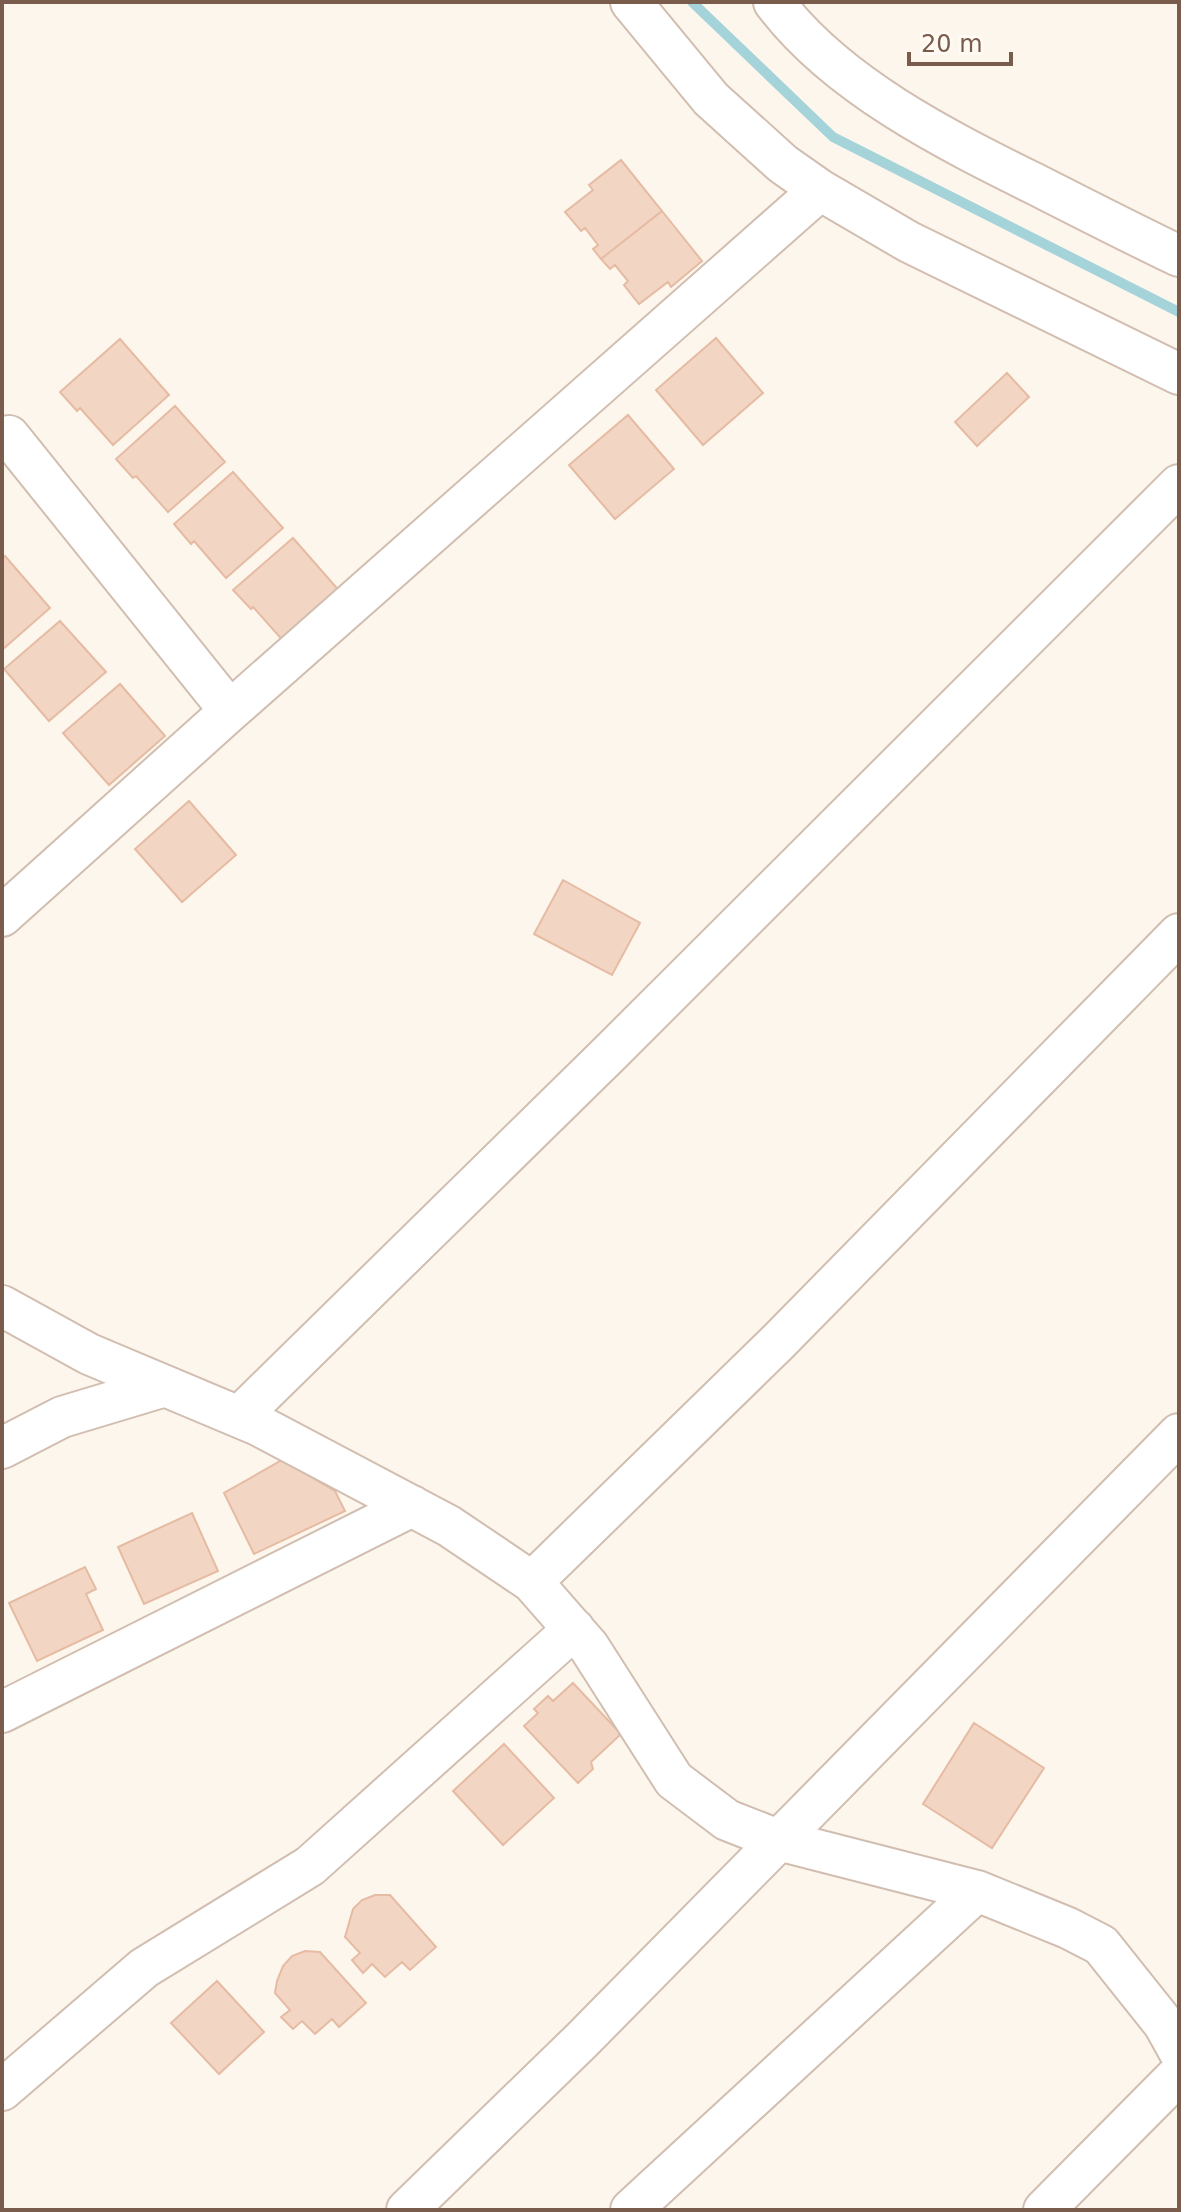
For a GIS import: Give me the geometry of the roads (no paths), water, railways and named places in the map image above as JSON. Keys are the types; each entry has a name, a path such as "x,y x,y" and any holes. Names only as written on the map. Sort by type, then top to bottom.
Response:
{"street":[{"path":"631,2 711,99 783,164 820,190 909,242 1179,374"},
{"path":"774,2 836,67 944,139 1179,256"},
{"path":"2,916 820,190"},
{"path":"9,436 230,711"},
{"path":"239,1417 610,1053 1179,485"},
{"path":"532,1582 778,1342 1179,934"},
{"path":"2,1306 89,1354 239,1417 449,1526 532,1582 589,1647 674,1780 727,1820 778,1840 977,1891 1068,1928 1101,1945 1164,2024 1179,2051"},
{"path":"2,1448 62,1417 165,1386"},
{"path":"407,2210 581,2041 1179,1434"},
{"path":"2,1712 412,1506"},
{"path":"2,2090 144,1968 310,1866 574,1629"},
{"path":"631,2210 977,1891"},
{"path":"1044,2210 1179,2074"}],"waterway":[{"path":"692,2 833,137 1179,312"}]}
